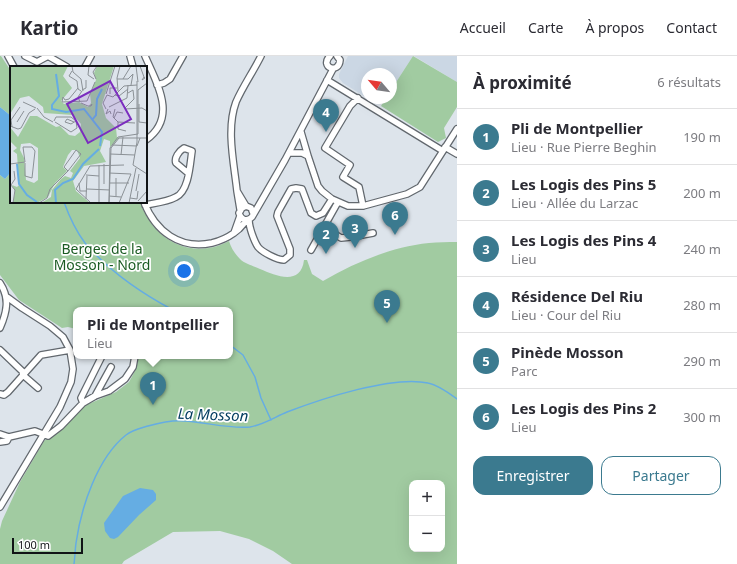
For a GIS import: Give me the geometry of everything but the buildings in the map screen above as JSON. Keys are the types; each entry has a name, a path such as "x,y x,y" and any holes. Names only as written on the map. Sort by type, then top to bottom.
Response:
{"street":[{"path":"8,56 13,66"},
{"path":"25,56 36,62 48,56 60,65"},
{"path":"86,66 91,56"},
{"path":"130,56 133,66"},
{"path":"145,56 163,102 162,119 155,132 147,139"},
{"path":"157,85 170,79 183,56"},
{"path":"237,231 240,210 230,133 232,118 236,103 242,90 261,56"},
{"path":"329,56 326,61 327,65 332,69"},
{"path":"332,69 337,68 339,64 340,60 338,56"},
{"path":"188,173 187,182 177,197 144,204 152,220 158,227 176,239 186,243 207,244 224,240 237,231 252,217 289,153 328,80 332,69"},
{"path":"328,80 444,149 457,154"},
{"path":"358,98 350,106 324,148 350,165 343,177 359,187 363,206"},
{"path":"300,132 318,186 322,191 338,202 350,206 363,206 407,194 420,187 457,129"},
{"path":"289,153 302,153 308,156"},
{"path":"248,220 260,248 278,260 286,259 290,255 290,250 277,216 291,189 302,189 311,213 316,216 323,213 332,199"},
{"path":"237,191 253,213"},
{"path":"240,210 264,197"},
{"path":"311,250 338,202"},
{"path":"240,216 243,219 248,220"},
{"path":"324,227 341,238 373,233"},
{"path":"237,231 251,230"},
{"path":"0,283 7,297 7,310 0,328"},
{"path":"0,507 60,407 71,382 73,368 70,350 58,331 7,297"},
{"path":"0,350 38,388"},
{"path":"0,394 4,395 8,392 41,355 70,350"},
{"path":"83,403 81,398 100,359"},
{"path":"0,442 35,431 48,436 61,426 83,403 109,391 125,379 133,367 134,359"},
{"path":"96,396 111,367"},
{"path":"0,434 9,438"}],"shaded area":[{"path":"348,56 413,56 397,81 397,68 361,68 361,94 343,83 339,78 339,74"},
{"path":"414,56 457,56 457,82"}],"green space":[{"path":"1,56 10,70 10,115 0,107"},
{"path":"413,56 457,82 457,107 444,128 446,138 438,142 381,106 382,104 397,104 397,81"},
{"name":"Berges de la Mosson - Nord","path":"10,173 10,203 140,203 144,213 150,222 166,238 175,243 197,249 212,248 229,241 233,251 242,261 266,272 280,276 293,276 302,268 304,260 307,260 312,274 323,281 374,256 387,252 429,243 457,242 457,564 292,564 273,551 249,539 220,531 173,532 124,561 122,564 0,564 0,529 2,521 20,482 44,441 68,423 84,406 116,392 129,382 136,369 138,359 233,359 233,307 73,307 73,328 62,328 19,300 0,275 0,175 5,179"}],"water":[{"path":"0,107 10,115 10,173 5,179 0,175"},
{"path":"140,488 153,490 156,494 156,500 118,537 114,539 110,538 105,531 104,523 123,496"}],"waterway":[{"path":"64,203 70,218 79,234 94,253 126,281 168,307"},
{"path":"233,347 243,355 255,377 261,398 271,420"},
{"name":"La Mosson","path":"74,564 78,529 92,484 99,470 116,445 128,433 134,430 175,421 234,427 250,427 264,423 287,412 337,395 396,382 413,381 432,384 457,399"}],"place":[{"name":"Résidence Del Riu","path":"326,132"},
{"name":"Les Logis des Pins 2","path":"395,235"},
{"name":"Les Logis des Pins 4","path":"355,248"},
{"name":"Les Logis des Pins 5","path":"326,254"},
{"name":"Pinède Mosson","path":"387,323"},
{"name":"Pli de Montpellier","path":"153,405"}]}
